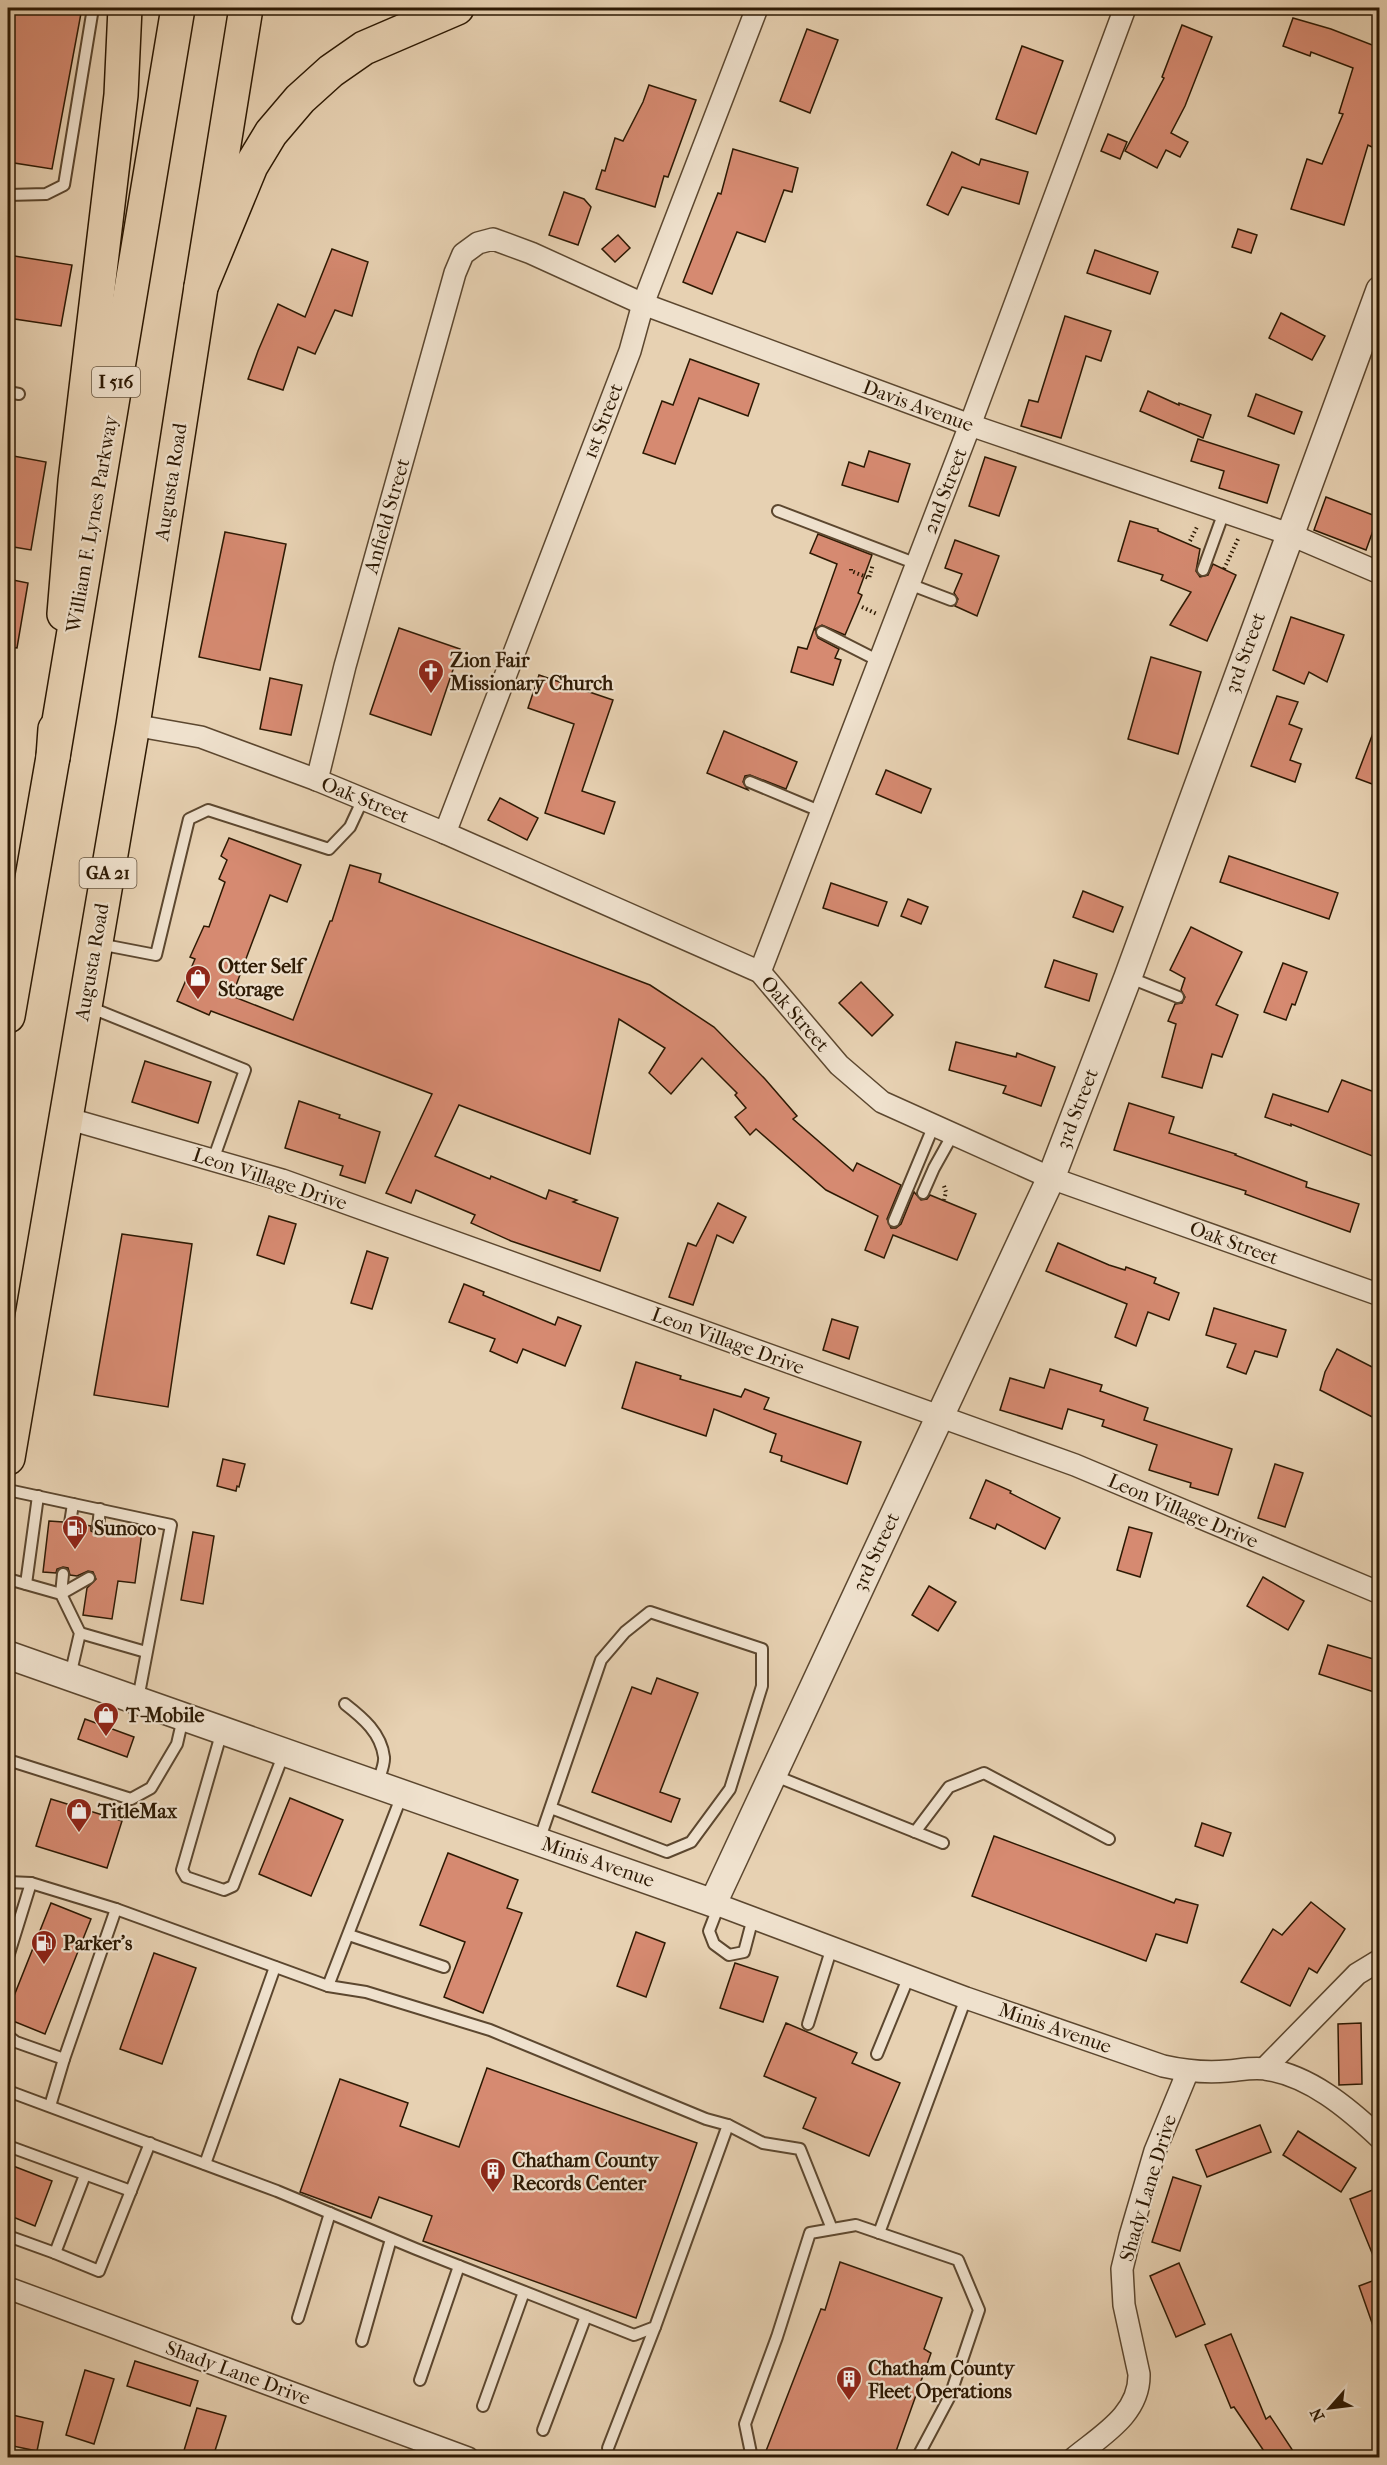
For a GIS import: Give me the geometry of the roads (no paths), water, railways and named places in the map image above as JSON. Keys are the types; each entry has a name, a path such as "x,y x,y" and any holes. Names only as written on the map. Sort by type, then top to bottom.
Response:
{"highway":[{"path":"8,1016 53,757 75,481 121,95 125,8"},
{"name":"William F. Lynes Parkway","path":"53,757 178,8"},
{"path":"201,287 246,8"},
{"path":"201,287 251,166 271,133 300,99 331,71 364,48 457,8"},
{"name":"Augusta Road","path":"8,1458 133,725 201,287"}],"street":[{"name":"1st Street","path":"445,833 630,351 643,304 757,8"},
{"name":"2nd Street","path":"760,972 970,425 1125,8"},
{"name":"Davis Avenue","path":"463,254 478,243 493,239 531,253 643,304 970,425 1289,534 1380,573"},
{"name":"Anfield Street","path":"317,780 345,666 455,273 463,254"},
{"name":"3rd Street","path":"716,1904 772,1775 1051,1178 1128,977 1380,290"},
{"name":"Oak Street","path":"133,725 201,736 317,780 445,833 760,972 839,1065 882,1101 1051,1178 1380,1295"},
{"name":"Leon Village Drive","path":"66,1118 282,1180 1076,1465 1380,1593"},
{"name":"Minis Avenue","path":"8,1655 716,1904 966,1998 1163,2066 1188,2071 1265,2068"},
{"path":"1380,1960 1357,1974 1265,2068 1289,2075 1326,2095 1343,2106 1380,2138"},
{"name":"Shady Lane Drive","path":"1074,2457 1120,2420 1131,2408 1136,2398 1139,2374 1124,2305 1122,2269 1155,2151 1188,2071"},
{"name":"Shady Lane Drive","path":"8,2288 468,2457"}],"lane":[{"path":"8,195 46,194 64,185 93,8"},
{"path":"778,511 878,549 951,600"},
{"path":"1203,570 1224,512"},
{"path":"822,632 879,661"},
{"path":"750,782 822,812"},
{"path":"96,943 156,955 189,819 208,810 329,849 350,827 363,799"},
{"path":"1128,977 1178,997"},
{"path":"85,1005 245,1070 213,1160"},
{"path":"894,1221 934,1125"},
{"path":"923,1193 953,1134"},
{"path":"8,1490 171,1525 137,1701"},
{"path":"26,1584 38,1496"},
{"path":"70,1523 73,1504"},
{"path":"98,1527 100,1509"},
{"path":"63,1574 61,1594 80,1633 69,1677"},
{"path":"8,1579 61,1594 89,1578"},
{"path":"539,1842 601,1660 624,1632 650,1612 762,1648 762,1686 730,1789 691,1842 667,1852 551,1808"},
{"path":"80,1633 146,1652"},
{"path":"345,1704 369,1723 378,1740 384,1759 377,1786"},
{"path":"8,1760 131,1799 151,1788 177,1744 183,1717"},
{"path":"222,1731 182,1870 186,1877 224,1890 232,1886 284,1753"},
{"path":"915,1832 949,1787 984,1773 1109,1839"},
{"path":"772,1775 943,1843"},
{"path":"328,1986 402,1795"},
{"path":"8,1882 31,1883 116,1909 328,1986 366,1992 490,2030 706,2119 728,2125 763,2143 800,2149 832,2229"},
{"path":"8,1957 31,1883"},
{"path":"716,1904 709,1931 714,1944 729,1955 744,1952 753,1918"},
{"path":"50,2106 116,1909"},
{"path":"349,1935 444,1967"},
{"path":"808,2024 832,1947"},
{"path":"205,2164 275,1967"},
{"path":"877,2054 909,1976"},
{"path":"879,2233 966,1998"},
{"path":"8,2036 16,2042 64,2059"},
{"path":"8,2091 205,2164 634,2335 655,2327"},
{"path":"608,2448 655,2327 728,2125"},
{"path":"8,2236 99,2271 150,2143"},
{"path":"8,2145 131,2191"},
{"path":"55,2253 85,2175"},
{"path":"298,2318 330,2213"},
{"path":"752,2457 745,2424 777,2337 810,2232 856,2225 958,2260 979,2310 950,2396 917,2457"},
{"path":"362,2341 391,2239"},
{"path":"420,2380 459,2266"},
{"path":"483,2406 524,2292"},
{"path":"543,2430 586,2316"}],"place":[{"name":"Zion Fair Missionary Church","path":"431,695"},
{"name":"Otter Self Storage","path":"198,1001"},
{"name":"Sunoco","path":"75,1551"},
{"name":"T-Mobile","path":"106,1738"},
{"name":"TitleMax","path":"79,1834"},
{"name":"Parker's","path":"44,1966"},
{"name":"Chatham County Records Center","path":"493,2194"},
{"name":"Chatham County Fleet Operations","path":"849,2402"}]}
